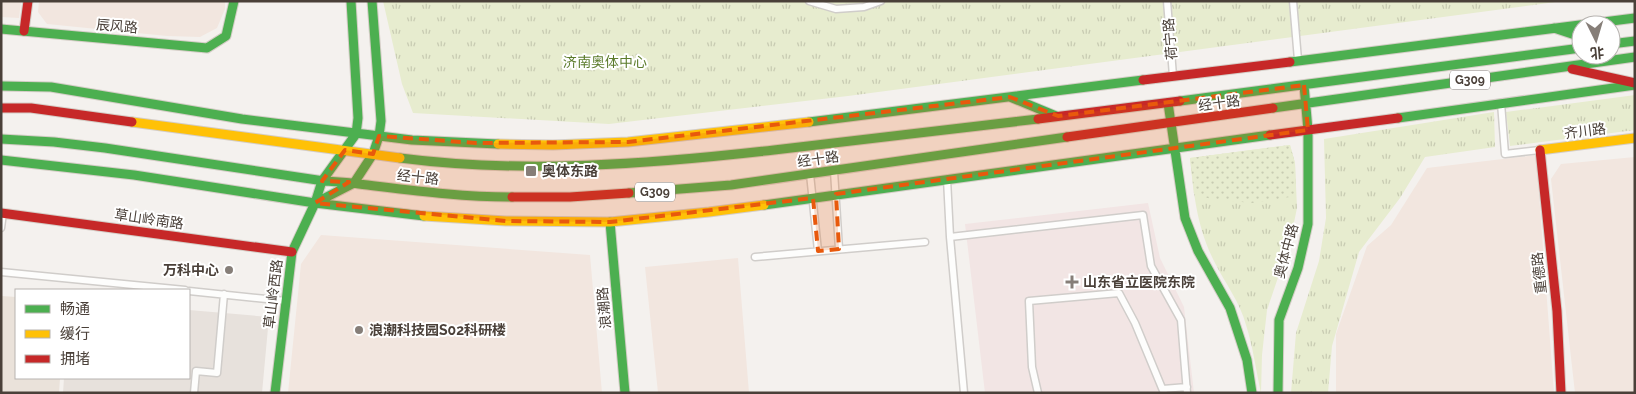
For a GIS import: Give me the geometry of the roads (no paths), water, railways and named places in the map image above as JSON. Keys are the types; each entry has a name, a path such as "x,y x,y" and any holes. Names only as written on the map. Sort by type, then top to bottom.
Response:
{"main road":[{"path":"24,31 28,1"},
{"name":"辰风路","path":"1,29 206,48 226,36 234,1"},
{"path":"315,203 322,181 356,134 358,118 351,1"},
{"path":"315,203 354,183 373,154 379,136 381,120 372,1"},
{"path":"1,86 51,87 233,118 412,140 476,144 553,145 628,142 739,131 1635,18"},
{"path":"1554,28 1571,34"},
{"path":"1621,43 1635,41"},
{"name":"经十路","path":"1,108 31,108 467,165 558,166 626,164 729,156 1168,103 1571,49"},
{"name":"经十路","path":"1,139 26,139 130,152 322,181 354,183 411,191 476,196 562,197 628,194 731,186 1635,57"},
{"path":"1563,67 1635,84"},
{"path":"1,160 134,175 315,203 434,217 506,221 610,222 709,212 813,198 1635,84"},
{"name":"奥体中路","path":"1278,393 1280,320 1298,268 1308,224 1308,130 1304,85"},
{"path":"1010,97 1058,116"},
{"path":"1168,103 1185,218 1198,251 1230,308 1247,360 1252,393"},
{"name":"齐川路","path":"1540,150 1635,138"},
{"name":"重德路","path":"1540,150 1557,311 1561,393"},
{"name":"草山岭西路","path":"275,393 292,252 315,203"},
{"name":"草山岭南路","path":"2,213 292,252"},
{"name":"浪潮路","path":"610,222 625,393"}],"street":[{"path":"809,1 836,9 864,7 880,1"},
{"name":"荷宁路","path":"1167,1 1173,76"},
{"path":"1293,1 1298,60"},
{"path":"1500,103 1505,154 1540,150"},
{"path":"834,171 839,249"},
{"path":"810,174 818,251"},
{"path":"946,179 964,393"},
{"path":"1,228 2,213"},
{"path":"950,237 1144,215 1151,266 1181,320 1187,390 1164,391 1135,323 1118,293 1029,301 1032,367 1038,393"},
{"path":"755,257 925,242"},
{"path":"1,272 177,289"},
{"path":"190,290 286,301"},
{"path":"194,393 196,371 217,373 224,294"}],"place":[{"name":"奥体东路","path":"531,171"},
{"name":"万科中心","path":"229,270"},
{"name":"山东省立医院东院","path":"1072,282"},
{"name":"浪潮科技园S02科研楼","path":"359,330"}],"park label":[{"name":"济南奥体中心","path":"605,62"}]}
